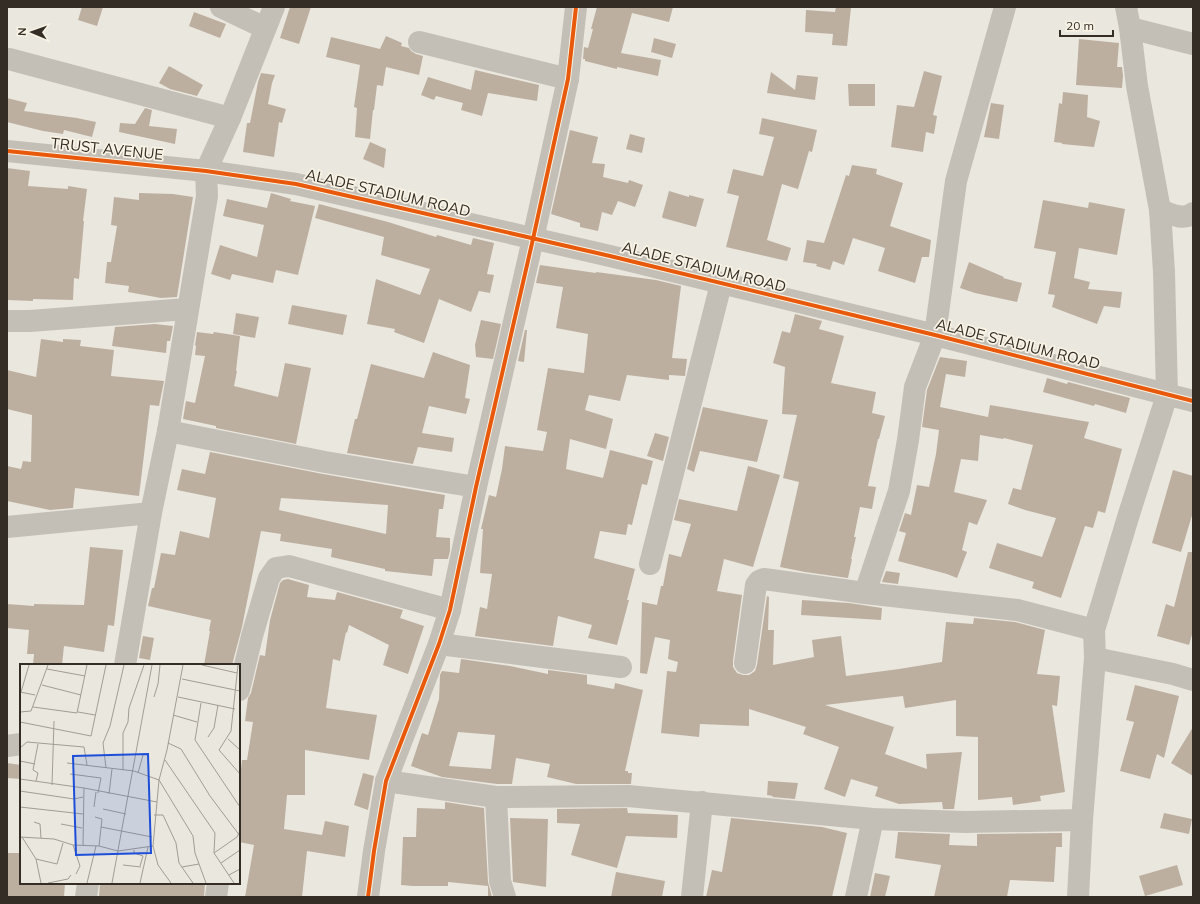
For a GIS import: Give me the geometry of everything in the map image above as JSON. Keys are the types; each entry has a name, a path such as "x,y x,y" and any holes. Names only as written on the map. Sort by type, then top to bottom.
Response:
{"street":[{"path":"221,7 265,28"},
{"path":"125,664 151,512 168,431 187,309 207,196 206,171 230,118 274,7"},
{"path":"368,897 386,781 439,644 450,610 476,487 568,79 576,7"},
{"path":"865,592 898,491 908,440 915,387 935,335 956,181 1005,7"},
{"path":"1078,897 1094,658 1094,630 1167,395 1164,272 1160,210 1137,86 1126,7"},
{"path":"1130,28 1193,44"},
{"path":"419,42 568,79"},
{"path":"9,59 230,118"},
{"name":"TRUST AVENUE","path":"7,151 206,171"},
{"name":"ALADE STADIUM ROAD","path":"206,171 296,184 610,256 935,335 1193,401"},
{"path":"1160,210 1182,217 1193,213"},
{"path":"650,564 721,284"},
{"path":"7,320 30,321 187,309"},
{"path":"168,431 325,462 476,487"},
{"path":"7,527 151,512"},
{"path":"240,686 252,636 269,578 276,568 289,566 450,610"},
{"path":"745,663 756,585 759,581 764,579 1017,610 1094,630"},
{"path":"439,644 621,667"},
{"path":"1094,658 1173,674 1193,680"},
{"path":"7,746 20,744"},
{"path":"386,781 496,797 628,796 873,819 965,822 1082,820"},
{"path":"496,797 500,881 505,897"},
{"path":"692,897 702,802"},
{"path":"856,897 873,819"},
{"path":"86,897 88,884"},
{"path":"216,897 218,884"}],"building":[{"path":"82,7 103,7 97,26 78,20"},
{"path":"290,7 311,7 299,44 280,38"},
{"path":"597,7 673,7 669,22 632,13 621,53 661,60 658,76 617,67 617,69 585,61 585,59 583,59 584,47 588,48"},
{"path":"836,7 851,7 847,46 832,45 833,34 805,32 806,10 835,12"},
{"path":"194,12 226,24 220,38 189,26"},
{"path":"386,36 402,43 401,46 409,48 416,54 423,56 419,75 386,67 383,86 377,85 370,139 355,137 357,108 354,107 360,65 326,57 331,37 380,49"},
{"path":"654,38 676,44 672,58 651,52"},
{"path":"1079,39 1119,43 1117,67 1122,67 1122,88 1076,85"},
{"path":"169,66 203,85 197,96 170,89 159,83"},
{"path":"475,70 539,85 537,101 488,93 482,116 461,110 463,103 436,96 434,100 421,95 428,77 471,90"},
{"path":"924,71 942,76 933,115 937,116 934,134 926,132 923,152 891,147 897,105 914,107"},
{"path":"771,72 795,90 797,75 818,77 815,100 767,93"},
{"path":"261,73 275,75 268,104 286,109 282,123 279,122 274,157 243,152 247,123 250,123"},
{"path":"848,84 875,84 875,106 849,106"},
{"path":"1063,92 1088,95 1087,117 1100,121 1094,147 1054,142 1059,103 1062,104"},
{"path":"7,98 27,103 24,111 96,122 92,137 64,130 63,134 43,131 7,122"},
{"path":"991,103 1004,105 999,139 984,137"},
{"path":"145,108 152,110 149,126 177,129 175,144 119,132 120,123 135,124"},
{"path":"762,118 817,130 812,152 809,151 798,189 782,184 767,240 791,248 787,261 726,247 739,196 727,193 733,169 763,176 774,137 759,134"},
{"path":"570,130 598,137 592,163 605,164 603,177 628,183 629,180 643,185 635,207 618,201 612,215 602,212 598,231 580,227 580,223 551,214"},
{"path":"630,134 645,138 642,153 626,149"},
{"path":"370,142 386,149 384,168 363,159"},
{"path":"852,165 877,169 876,174 903,183 890,226 931,240 929,257 922,257 915,283 878,271 885,248 853,238 844,265 833,261 830,270 816,266 817,264 803,262 807,240 824,243 846,175 849,176"},
{"path":"7,168 30,171 28,186 68,189 68,186 87,189 79,279 74,278 73,300 7,300"},
{"path":"669,191 689,197 689,195 704,199 696,227 662,217"},
{"path":"139,193 173,194 193,197 177,297 161,298 128,292 129,286 105,283 107,262 111,262 117,226 111,225 114,197 139,200"},
{"path":"271,193 291,199 290,201 315,206 298,275 276,270 273,283 232,274 230,280 211,274 220,245 257,257 264,225 223,216 227,199 267,208"},
{"path":"1043,200 1088,208 1089,202 1125,209 1117,255 1079,248 1074,278 1090,282 1088,289 1122,292 1120,308 1104,306 1097,324 1052,307 1055,295 1048,294 1056,252 1034,248"},
{"path":"319,204 388,222 436,237 437,235 471,245 473,238 494,243 487,274 494,275 490,293 479,291 471,312 439,299 424,343 394,332 395,329 367,324 376,279 420,295 430,269 381,255 384,237 315,218"},
{"path":"969,262 1004,277 1003,278 1022,283 1017,302 975,293 960,288"},
{"path":"540,265 656,280 681,286 672,358 687,359 685,376 669,375 669,380 627,375 620,401 589,395 585,410 613,419 606,449 570,439 566,469 603,478 610,450 653,461 647,485 642,484 632,525 628,524 626,535 600,531 594,558 635,569 627,600 629,600 617,645 588,638 592,625 558,616 553,646 475,636 480,607 487,609 492,574 480,573 483,529 481,529 489,495 496,497 505,446 543,451 547,432 537,430 548,368 584,373 588,334 556,328 563,287 536,283"},
{"path":"292,305 347,315 343,335 288,324"},
{"path":"236,313 259,317 255,338 233,334"},
{"path":"795,314 822,321 819,329 844,336 831,383 876,392 872,413 885,416 878,439 868,486 876,487 872,509 860,507 848,578 780,567 799,482 783,478 797,415 782,414 785,367 773,363 782,331 790,333"},
{"path":"481,320 501,324 493,359 476,357 475,345"},
{"path":"155,324 173,326 170,341 167,341 166,353 112,346 115,327"},
{"path":"525,330 527,330 524,362 518,361"},
{"path":"197,332 213,334 214,332 240,336 234,386 278,397 285,363 311,368 296,444 216,428 216,426 183,419 186,401 195,403 205,356 195,355"},
{"path":"41,339 63,342 63,339 81,340 80,346 114,350 111,376 164,381 159,406 150,405 139,496 75,488 73,508 50,510 7,501 7,466 21,469 23,461 31,462 32,415 7,409 7,370 36,377"},
{"path":"433,352 470,365 465,398 470,399 466,414 429,406 422,433 454,438 452,452 418,447 413,464 347,453 371,364 424,378"},
{"path":"940,357 967,361 965,377 946,374 940,407 988,417 990,405 1089,422 1084,438 1122,449 1105,513 1098,511 1093,528 1085,526 1061,598 1032,588 1034,582 989,568 997,543 1042,557 1056,518 1008,504 1013,488 1021,490 1033,445 1004,438 980,435 978,461 961,459 954,492 987,500 977,525 969,522 962,550 967,552 957,578 898,561 906,533 899,531 905,513 911,515 917,485 929,487 936,454 939,430 922,427 927,390"},
{"path":"1047,378 1130,398 1126,413 1043,392"},
{"path":"703,407 768,420 757,462 700,451 694,472 687,469"},
{"path":"655,433 669,437 663,461 647,456"},
{"path":"210,452 323,474 445,495 443,509 439,509 436,537 450,538 450,551 448,559 434,559 432,576 385,571 385,569 331,557 332,549 280,541 281,534 261,531 242,627 232,664 204,664 211,620 148,606 152,588 154,588 161,553 175,555 180,531 209,538 216,498 177,490 182,469 205,474","holes":["281,498 388,505 386,534 279,510"]},
{"path":"748,466 780,475 753,567 724,559 717,591 742,595 733,661 733,667 737,673 749,675 755,671 767,596 769,597 768,630 774,630 773,665 814,657 812,640 841,636 846,676 942,662 946,622 973,624 974,618 1015,622 1045,630 1037,674 1060,676 1057,706 1052,705 1065,792 1040,796 1041,801 1013,805 1012,797 978,800 978,737 956,736 956,700 905,708 903,696 825,705 894,727 885,754 927,769 926,754 962,752 954,809 943,809 942,802 899,804 875,796 878,787 851,779 845,797 824,789 839,747 803,734 806,727 749,709 749,726 700,724 699,737 661,733 667,671 676,672 678,662 668,659 670,640 655,637 647,674 640,673 642,602 657,605 661,586 663,586 669,554 681,557 691,524 674,520 679,499 737,511"},
{"path":"1173,470 1193,476 1193,512 1181,552 1152,543"},
{"path":"90,547 123,550 114,626 108,625 104,652 64,646 62,664 33,664 34,654 27,654 29,630 7,628 7,604 34,606 34,604 84,605"},
{"path":"1188,552 1193,552 1193,631 1189,645 1157,636 1166,604 1174,607"},
{"path":"886,571 900,573 898,584 882,582"},
{"path":"288,579 309,585 307,597 335,600 337,592 403,610 400,618 424,626 408,674 383,665 389,645 349,625 347,633 346,632 340,661 333,659 326,708 377,715 369,760 305,750 305,795 287,795 284,829 322,835 325,821 349,826 345,857 307,851 302,897 245,897 254,845 240,842 240,778 242,760 247,760 253,722 245,721 248,698 251,693 260,655 265,656 270,620 280,583 283,580"},
{"path":"802,600 849,603 882,608 881,620 801,615"},
{"path":"143,636 154,638 150,660 139,658"},
{"path":"461,659 510,666 548,674 548,670 587,675 587,684 614,689 615,683 643,690 625,771 632,773 631,784 576,784 547,777 550,764 516,758 512,784 497,784 442,777 411,766 422,733 428,735 439,699 440,675 442,671 459,673","holes":["458,732 495,735 491,769 449,766"]},
{"path":"1135,685 1179,696 1164,758 1157,754 1150,779 1120,771 1134,722 1126,720"},
{"path":"1193,727 1193,776 1171,763"},
{"path":"7,763 20,765 20,779 7,778"},
{"path":"363,773 374,776 368,810 354,805"},
{"path":"768,781 798,783 795,799 772,797 773,796 767,795"},
{"path":"445,802 484,808 488,882 492,897 488,897 488,886 448,882 448,886 401,885 403,837 416,837 417,808 445,809"},
{"path":"627,808 628,813 678,815 677,838 626,836 617,868 571,855 580,824 557,823 557,809"},
{"path":"1164,813 1192,819 1189,834 1160,828"},
{"path":"510,818 548,819 546,887 513,882"},
{"path":"731,818 822,827 847,833 832,897 706,897 712,870 722,872"},
{"path":"898,832 950,834 949,845 977,846 977,834 1062,833 1062,847 1056,847 1054,882 1010,880 1007,897 934,897 941,865 895,858"},
{"path":"7,853 20,853 20,884 65,884 64,897 7,897"},
{"path":"1177,865 1183,885 1145,896 1139,876"},
{"path":"616,872 665,881 662,897 611,897"},
{"path":"875,873 890,876 885,897 870,897"},
{"path":"100,884 205,884 204,897 99,897"}],"cycle path":[{"path":"368,897 386,781 439,644 450,610 476,487 568,79 576,7"},
{"path":"7,151 206,171 296,184 610,256 935,335 1193,401"}]}
